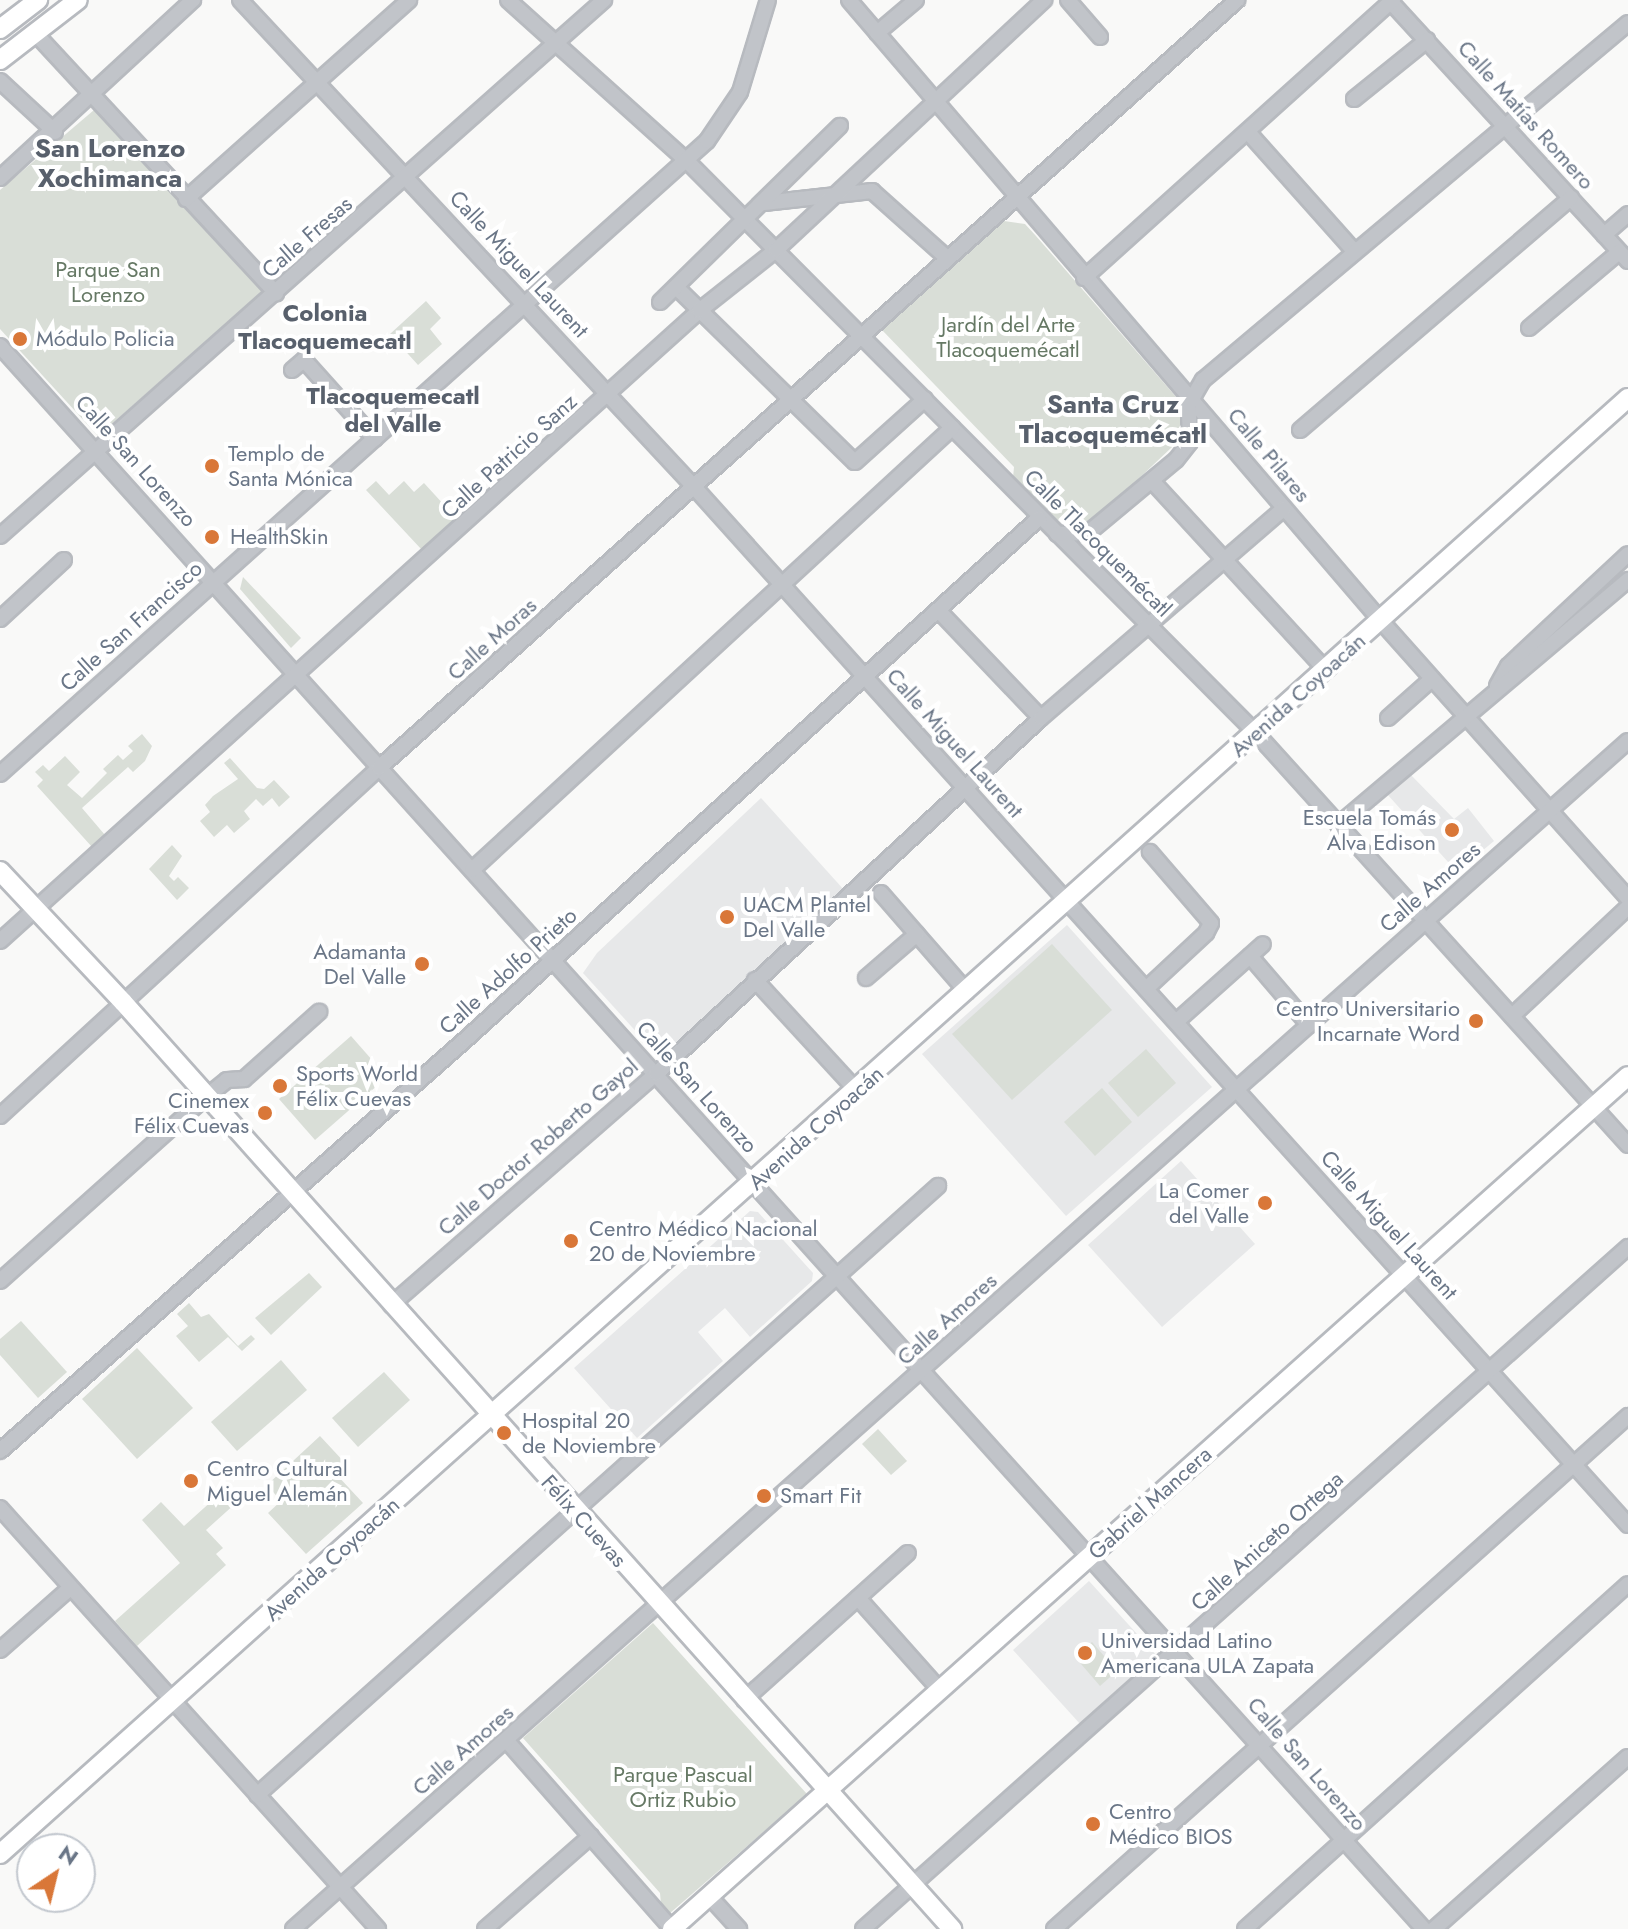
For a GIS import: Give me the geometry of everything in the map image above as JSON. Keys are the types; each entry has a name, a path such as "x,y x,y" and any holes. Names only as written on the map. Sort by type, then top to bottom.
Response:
{"main road":[{"path":"0,29 38,0"},
{"path":"0,60 78,0"},
{"name":"Avenida Coyoacán","path":"0,1854 168,1700 276,1611 1628,398"},
{"name":"Félix Cuevas","path":"0,871 123,1002 574,1511 952,1929"},
{"name":"Gabriel Mancera","path":"672,1929 1628,1076"}],"street":[{"path":"0,178 55,132 193,0"},
{"name":"Calle Miguel Laurent","path":"240,0 695,488 1238,1089 1488,1373 1628,1525"},
{"path":"186,199 409,0"},
{"name":"Calle Tlacoquemécatl","path":"508,0 686,160 863,334 1039,518 1256,733 1628,1145"},
{"name":"Calle Fresas","path":"0,536 604,0"},
{"name":"Calle San Francisco","path":"0,774 686,160 732,110 768,0"},
{"name":"Calle Pilares","path":"849,0 1015,198 1191,396 1381,621 1628,898"},
{"path":"877,33 916,0"},
{"name":"Calle Patricio Sanz","path":"0,941 298,677 699,311 776,250 932,99 1044,0"},
{"path":"1068,0 1100,37"},
{"name":"Calle Moras","path":"0,1116 379,768 1237,0"},
{"path":"1084,278 1391,1"},
{"name":"Calle Matías Romero","path":"1391,1 1624,256"},
{"path":"1075,551 1081,536 1152,481 1190,442 1191,396 1203,380 1353,250 1628,23"},
{"path":"35,33 91,97 276,293"},
{"path":"1354,99 1427,40"},
{"path":"0,81 55,132"},
{"path":"660,302 840,126"},
{"path":"1248,132 1353,250"},
{"path":"764,203 866,190 880,195 947,258"},
{"path":"1300,430 1571,198"},
{"path":"1604,235 1628,214"},
{"path":"1529,328 1624,256"},
{"path":"676,287 793,398 855,462 925,399"},
{"name":"Calle San Lorenzo","path":"1,350 215,581 379,768 1263,1746 1424,1929"},
{"path":"292,370 304,360 375,439"},
{"path":"472,870 952,428"},
{"path":"1152,481 1327,671"},
{"name":"Calle Doctor Roberto Gayol","path":"391,1305 656,1074 965,785 1284,508"},
{"name":"Calle Adolfo Prieto","path":"0,1451 553,960 1039,518"},
{"path":"1057,534 1081,536"},
{"path":"1497,686 1508,666 1628,554"},
{"path":"0,619 64,560"},
{"path":"1338,825 1497,686 1518,677 1624,584 1607,573"},
{"path":"938,610 1041,718"},
{"path":"1541,634 1553,648"},
{"path":"1388,718 1432,679"},
{"name":"Calle Amores","path":"293,1929 660,1606 1628,741"},
{"path":"1147,988 1206,933 1211,923 1150,852"},
{"path":"881,893 967,992"},
{"path":"1512,1016 1628,907"},
{"path":"866,978 917,934"},
{"path":"1177,1021 1263,944"},
{"path":"1250,956 1309,1025"},
{"path":"755,980 857,1091"},
{"path":"0,1281 206,1097 227,1080 244,1079 319,1012"},
{"path":"257,1795 840,1278 938,1186"},
{"name":"Calle Aniceto Ortega","path":"863,1929 1628,1247"},
{"path":"1054,1929 1263,1746 1628,1416"},
{"path":"0,1508 168,1700 378,1929"},
{"path":"744,1700 908,1553"},
{"path":"1245,1929 1628,1584"},
{"path":"0,1650 70,1588"},
{"path":"858,1598 940,1690"},
{"path":"507,1741 672,1929"},
{"path":"1434,1929 1628,1757"},
{"path":"485,1929 591,1836"},
{"path":"709,1896 739,1929"}],"shaded area":[{"name":"Escuela Tomás Alva Edison","path":"1410,774 1454,819 1468,808 1494,841 1457,872 1387,794"},
{"name":"UACM Plantel Del Valle","path":"761,798 845,891 660,1058 583,973 597,953"},
{"path":"1067,925 1212,1087 1066,1216 922,1054"},
{"path":"1181,1161 1255,1244 1162,1327 1088,1245"},
{"path":"750,1211 758,1212 813,1273 812,1281 750,1337 725,1308 698,1332 723,1361 637,1438 574,1368"},
{"name":"Universidad Latino Americana ULA Zapata","path":"1089,1581 1157,1656 1081,1725 1013,1650"}],"green space":[{"name":"Parque San Lorenzo","path":"94,110 264,290 98,436 0,329 0,190"},
{"name":"Jardín del Arte Tlacoquemécatl","path":"1004,221 1025,224 1036,236 1177,398 1191,429 1092,523 1048,519 1013,478 1014,467 882,330"},
{"path":"426,301 441,318 430,329 442,344 418,365 390,334"},
{"path":"376,481 389,495 404,481 414,492 424,483 456,518 422,550 366,490"},
{"path":"243,577 301,638 291,648 240,589"},
{"path":"142,734 152,746 145,761 133,772 128,767 82,808 105,835 92,847 37,786 43,780 35,772 43,765 49,771 65,756 80,772 67,785 82,798 107,773 103,769 118,755 123,760 133,751 128,746"},
{"path":"230,758 257,788 264,789 274,780 290,797 279,807 272,798 263,806 256,799 244,811 250,819 234,833 227,825 214,837 200,821 210,812 205,805 213,796 238,779 224,763"},
{"path":"172,845 182,856 169,876 174,881 178,877 189,888 177,900 149,869"},
{"path":"1052,944 1112,1010 1012,1100 952,1034"},
{"path":"351,1036 387,1077 315,1140 279,1099"},
{"path":"1146,1049 1176,1083 1138,1117 1108,1083"},
{"path":"1102,1088 1132,1122 1095,1156 1064,1122"},
{"path":"309,1273 322,1287 271,1335 255,1318"},
{"path":"189,1303 201,1317 209,1314 238,1346 251,1335 255,1339 242,1351 228,1337 199,1362 176,1336 188,1326 177,1314"},
{"path":"21,1321 67,1372 38,1398 0,1355 0,1339"},
{"path":"137,1348 193,1408 137,1459 82,1399"},
{"path":"281,1360 307,1390 237,1451 211,1422"},
{"path":"384,1372 410,1400 358,1447 332,1418"},
{"path":"878,1429 907,1461 891,1475 862,1444"},
{"path":"320,1436 346,1464 336,1474 363,1503 306,1554 268,1513 281,1501 267,1485"},
{"path":"224,1490 236,1503 206,1530 223,1548 216,1554 226,1565 137,1646 115,1621 180,1563 142,1520 161,1502 184,1526"},
{"name":"Parque Pascual Ortiz Rubio","path":"653,1623 807,1794 669,1914 661,1904 660,1893 523,1738"},
{"path":"1092,1642 1117,1671 1100,1686 1075,1657"}],"place":[{"name":"Módulo Policia","path":"20,339"},
{"name":"Templo de Santa Mónica","path":"212,466"},
{"name":"HealthSkin","path":"212,537"},
{"name":"Escuela Tomás Alva Edison","path":"1452,830"},
{"name":"UACM Plantel Del Valle","path":"727,917"},
{"name":"Adamanta Del Valle","path":"422,964"},
{"name":"Centro Universitario Incarnate Word","path":"1476,1021"},
{"name":"Sports World Félix Cuevas","path":"280,1086"},
{"name":"Cinemex Félix Cuevas","path":"265,1113"},
{"name":"La Comer del Valle","path":"1265,1203"},
{"name":"Centro Médico Nacional 20 de Noviembre","path":"571,1241"},
{"name":"Hospital 20 de Noviembre","path":"504,1433"},
{"name":"Centro Cultural Miguel Alemán","path":"191,1481"},
{"name":"Smart Fit","path":"764,1496"},
{"name":"Universidad Latino Americana ULA Zapata","path":"1085,1653"},
{"name":"Centro Médico BIOS","path":"1093,1824"}],"district":[{"name":"San Lorenzo Xochimanca","path":"110,164"},
{"name":"Colonia Tlacoquemecatl","path":"325,327"},
{"name":"Tlacoquemecatl del Valle","path":"393,410"},
{"name":"Santa Cruz Tlacoquemécatl","path":"1113,420"}]}
